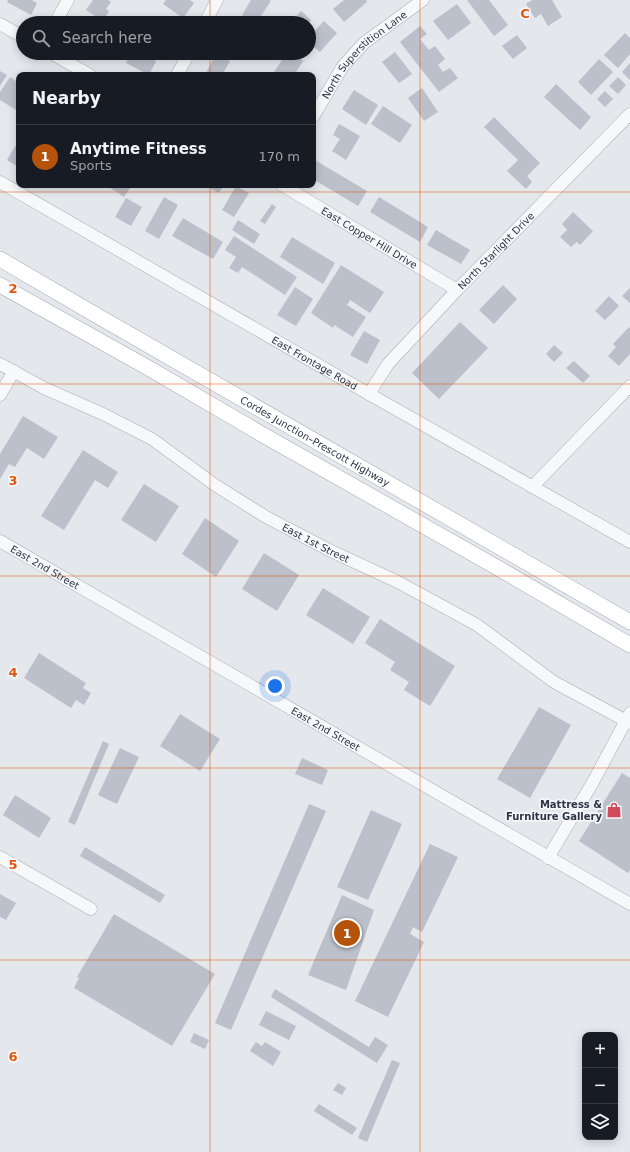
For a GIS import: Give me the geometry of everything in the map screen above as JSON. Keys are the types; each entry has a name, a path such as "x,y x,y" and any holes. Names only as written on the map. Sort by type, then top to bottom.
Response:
{"main road":[{"name":"Cordes Junction–Prescott Highway","path":"0,259 630,622"},
{"name":"Cordes Junction–Prescott Highway","path":"0,285 152,370 630,645"}],"street":[{"path":"59,16 68,0"},
{"path":"209,16 217,0"},
{"name":"North Superstition Lane","path":"316,112 343,66 364,43 423,0"},
{"path":"0,24 16,33"},
{"path":"63,60 85,72"},
{"path":"179,72 185,60"},
{"name":"North Starlight Drive","path":"369,394 388,364 457,290 630,114"},
{"name":"East Frontage Road","path":"0,182 630,542"},
{"name":"East Copper Hill Drive","path":"287,188 457,290"},
{"name":"East 1st Street","path":"0,364 46,389 103,414 152,439 215,485 266,517 331,551 398,582 477,625 554,682 629,719"},
{"path":"0,395 14,372"},
{"path":"532,487 630,386"},
{"name":"East 2nd Street","path":"0,541 630,904"},
{"path":"548,858 629,719"},
{"path":"0,857 91,909"}],"building":[{"path":"8,0 32,0 37,3 31,15 7,2"},
{"path":"93,0 108,0 111,2 106,9 109,11 106,16 95,16 86,10"},
{"path":"166,0 190,0 194,3 184,16 180,16 163,4"},
{"path":"251,0 271,1 261,16 242,15"},
{"path":"344,0 366,0 367,2 344,22 333,9"},
{"path":"467,0 489,0 508,25 494,36"},
{"path":"532,0 552,0 562,17 548,26 541,14 535,18 526,4"},
{"path":"457,4 471,23 448,40 433,21"},
{"path":"301,11 307,16 297,16"},
{"path":"324,21 337,33 320,52 316,49 316,30"},
{"path":"420,26 427,34 420,39 429,50 435,46 445,59 438,65 443,72 450,68 458,78 439,92 400,42"},
{"path":"625,33 630,38 630,54 618,68 604,55"},
{"path":"517,35 527,48 513,59 502,46"},
{"path":"395,52 412,74 399,83 382,62"},
{"path":"599,59 613,72 591,95 578,82"},
{"path":"128,60 156,61 150,72 143,72 126,63"},
{"path":"213,60 230,61 224,72 207,72"},
{"path":"282,60 303,61 296,72 274,72"},
{"path":"630,63 630,80 622,72"},
{"path":"0,71 7,75 0,86"},
{"path":"10,77 16,81 16,110 0,100 0,92"},
{"path":"618,77 626,85 618,94 609,86"},
{"path":"556,84 591,117 580,130 544,97"},
{"path":"422,88 438,112 424,121 408,98"},
{"path":"354,90 378,105 366,125 342,109"},
{"path":"605,91 613,99 605,107 597,99"},
{"path":"383,106 412,125 400,143 371,124"},
{"path":"494,117 540,163 527,176 532,182 526,189 507,171 518,160 484,127"},
{"path":"339,124 360,136 346,160 332,151 340,139 333,135"},
{"path":"16,145 16,166 7,160"},
{"path":"316,161 367,191 358,206 316,181"},
{"path":"110,188 130,188 124,197"},
{"path":"210,188 222,188 219,193"},
{"path":"235,188 240,188 249,193 234,217 222,210"},
{"path":"164,197 178,205 159,239 145,231"},
{"path":"379,197 428,227 420,242 370,212"},
{"path":"126,198 142,207 131,226 115,217"},
{"path":"272,204 276,207 265,224 260,221"},
{"path":"573,212 593,231 580,245 577,242 571,247 560,237 567,230 562,224"},
{"path":"183,218 223,242 213,259 172,236"},
{"path":"238,220 260,234 254,244 232,230"},
{"path":"436,230 470,250 461,264 427,245"},
{"path":"234,236 297,277 285,295 242,267 238,273 229,268 236,257 225,250"},
{"path":"292,237 335,263 323,284 280,257"},
{"path":"341,265 384,292 370,313 350,300 347,305 366,317 353,337 334,325 333,328 311,313"},
{"path":"503,285 517,299 494,324 479,310"},
{"path":"295,287 313,299 296,326 277,315"},
{"path":"630,288 630,303 622,296"},
{"path":"609,296 619,306 605,320 595,311"},
{"path":"460,322 488,348 439,399 412,373"},
{"path":"629,327 630,354 619,366 608,356 616,347 613,344"},
{"path":"364,331 380,340 367,364 350,355"},
{"path":"554,345 563,353 554,362 546,354"},
{"path":"574,361 590,376 583,383 566,368"},
{"path":"23,416 58,437 44,459 27,448 15,467 9,464 0,479 0,454"},
{"path":"83,450 118,472 108,488 95,480 64,530 41,516"},
{"path":"144,484 179,506 156,542 121,520"},
{"path":"205,518 239,541 216,577 182,554"},
{"path":"264,553 299,575 277,611 242,589"},
{"path":"323,588 370,617 353,644 306,615"},
{"path":"380,619 455,666 430,706 404,690 409,682 390,670 395,662 365,643"},
{"path":"39,653 86,683 83,688 91,693 84,705 76,700 71,708 24,678"},
{"path":"539,707 571,725 530,798 497,779"},
{"path":"180,714 220,739 200,771 160,746"},
{"path":"103,741 109,744 75,825 68,822"},
{"path":"120,748 139,757 117,804 98,795"},
{"path":"302,758 328,770 322,785 295,774"},
{"name":"Mattress & Furniture Gallery","path":"622,773 630,778 630,870 628,873 579,841"},
{"path":"15,795 51,818 39,838 3,815"},
{"path":"309,804 326,811 231,1030 215,1023"},
{"path":"371,810 402,824 368,900 337,887"},
{"path":"430,844 458,857 422,932 413,927 410,934 424,942 388,1017 355,1001"},
{"path":"85,847 165,895 160,903 80,856"},
{"path":"0,894 16,903 6,920 0,917"},
{"path":"342,895 374,910 346,990 308,975"},
{"path":"114,914 215,974 172,1046 74,988 79,978 77,977"},
{"path":"275,989 369,1047 375,1037 388,1045 377,1063 271,997"},
{"path":"266,1011 296,1026 289,1040 259,1025"},
{"path":"194,1033 209,1040 205,1049 190,1042"},
{"path":"256,1042 262,1046 265,1042 281,1052 273,1066 250,1051"},
{"path":"392,1060 400,1063 367,1142 358,1138"},
{"path":"338,1083 346,1088 342,1095 333,1090"},
{"path":"319,1104 357,1128 352,1135 314,1111"}],"place":[{"name":"Mattress & Furniture Gallery","path":"614,810"},
{"name":"Anytime Fitness","path":"347,933"}]}
